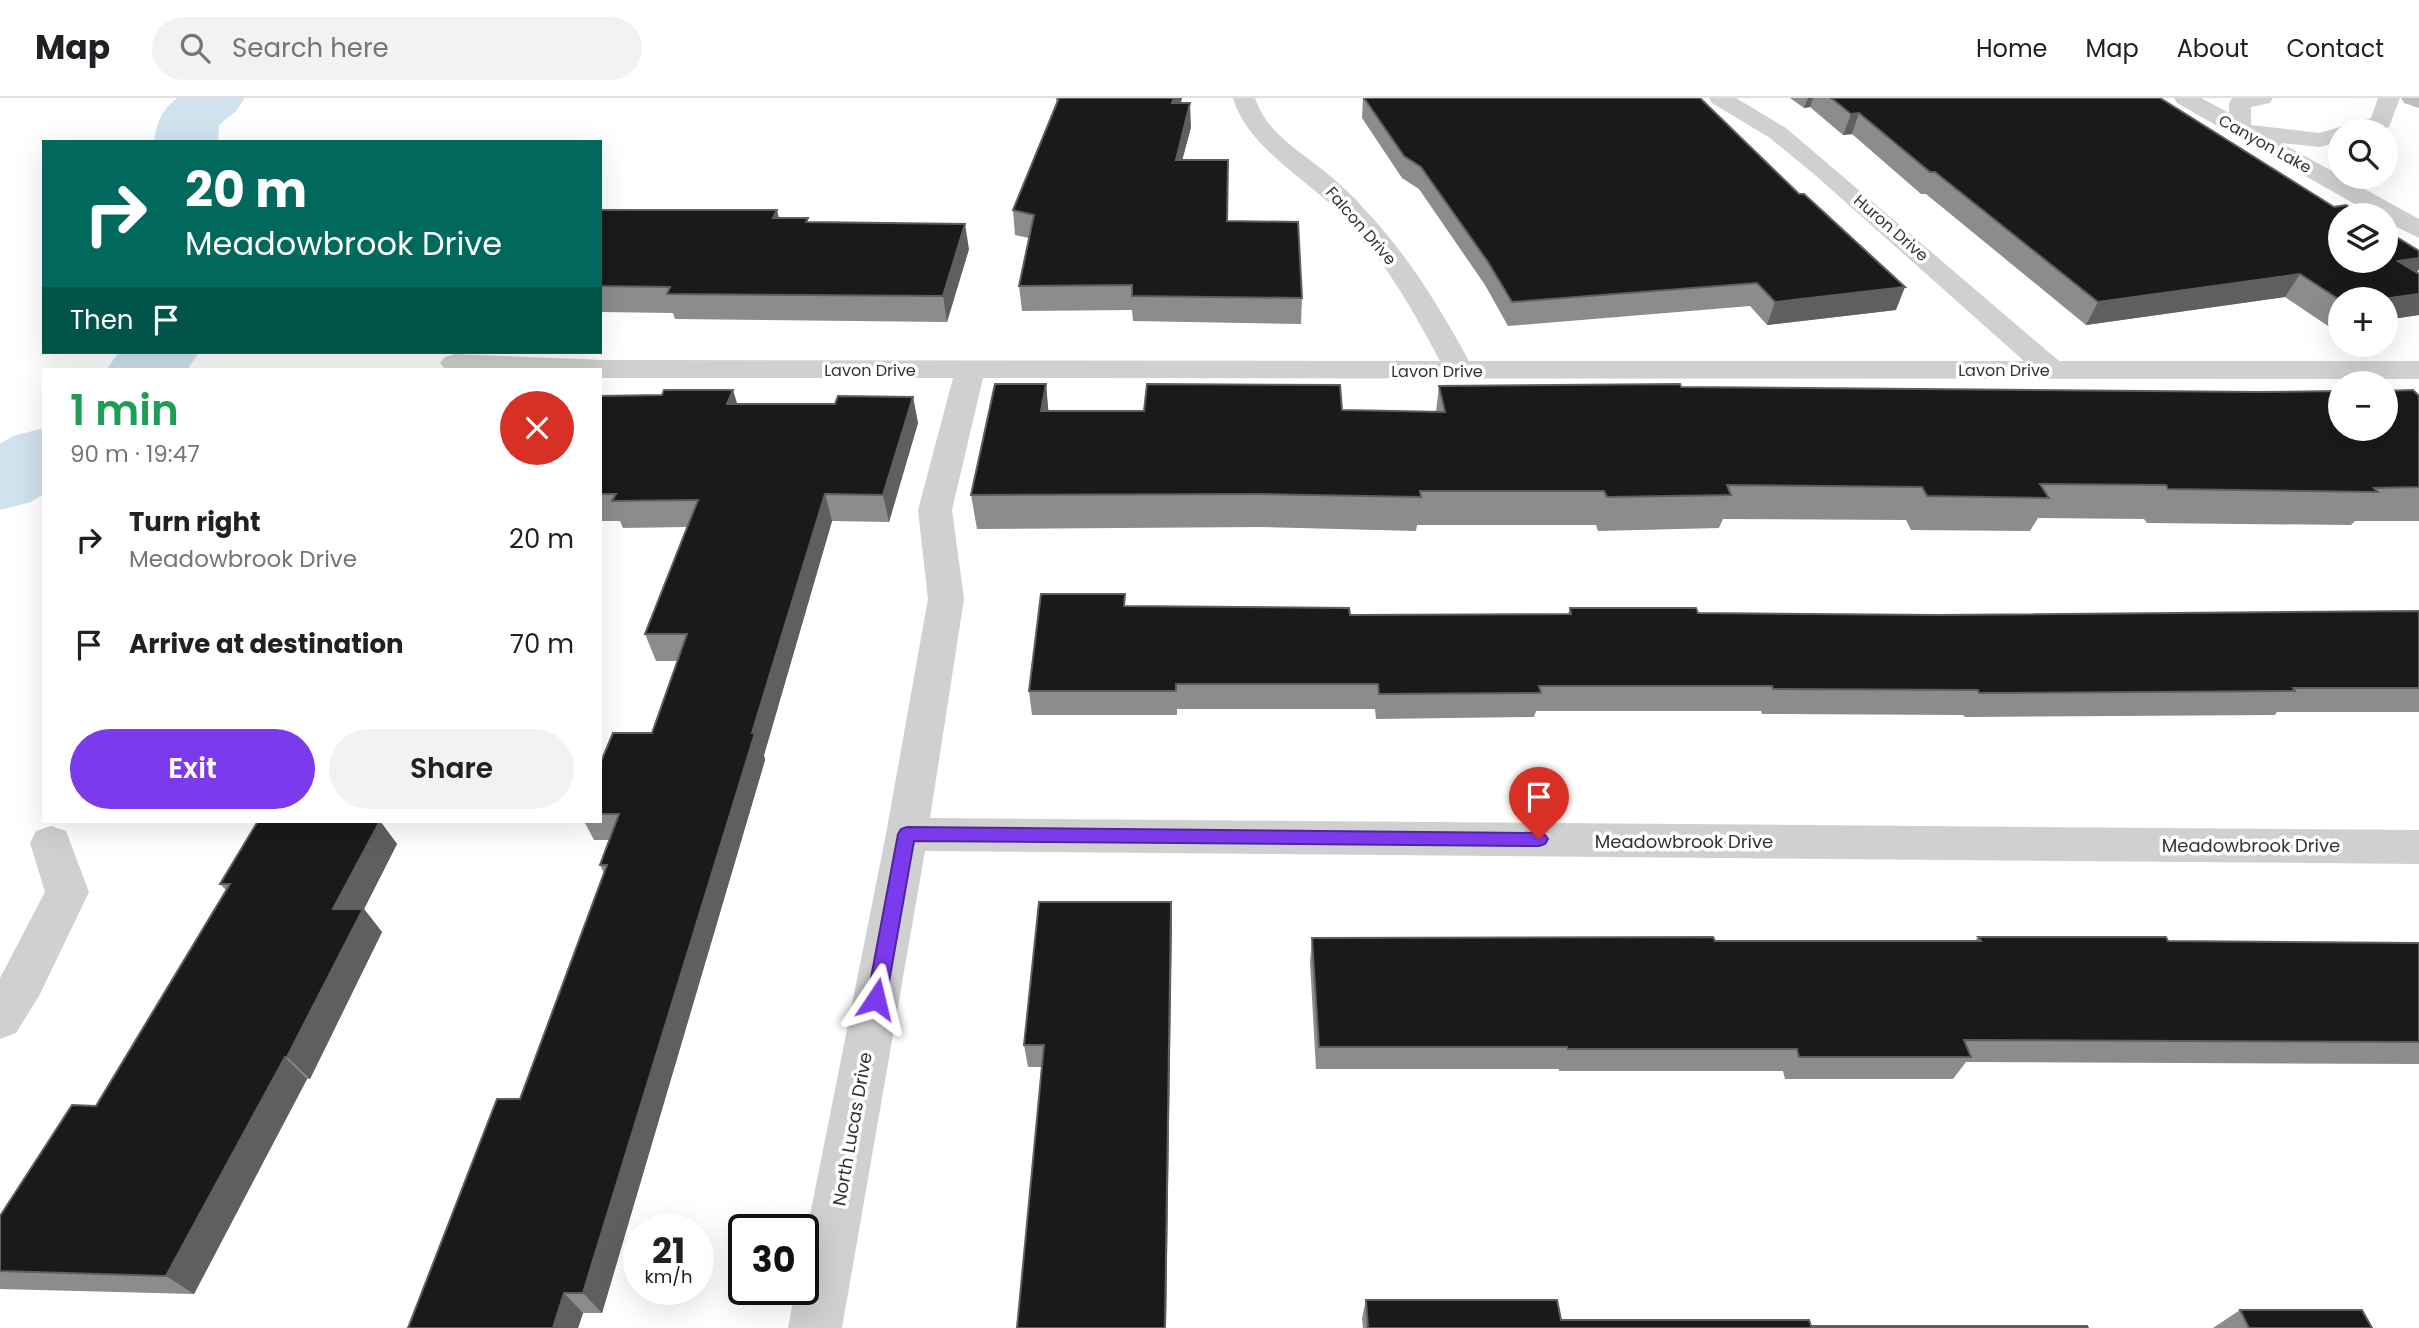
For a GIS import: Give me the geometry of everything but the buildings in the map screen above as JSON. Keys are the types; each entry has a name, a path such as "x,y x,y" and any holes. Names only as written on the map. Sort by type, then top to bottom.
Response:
{"main road":[{"path":"2412,98 2419,101"}],"street":[{"name":"Falcon Drive","path":"1244,98 1247,113 1267,137 1320,180 1356,217 1396,265 1430,316 1460,371"},
{"name":"Huron Drive","path":"1720,98 1777,133 1824,170 2052,370"},
{"name":"Canyon Lake","path":"2185,98 2419,230"},
{"path":"2262,98 2239,103 2240,131 2320,140 2328,138"},
{"path":"2382,119 2389,98"},
{"name":"Lavon Drive","path":"455,363 578,368"},
{"name":"Lavon Drive","path":"602,369 2419,370"},
{"name":"North Lucas Drive","path":"815,1328 907,834 946,599 935,510 970,370"},
{"name":"Meadowbrook Drive","path":"907,834 2419,847"},
{"path":"0,1018 23,982 67,892 51,843"}],"waterway":[{"path":"186,140 189,119 215,98"},
{"path":"148,368 158,354"},
{"path":"0,483 42,455"}],"route":[{"path":"876,999 907,834 1539,839"}]}
